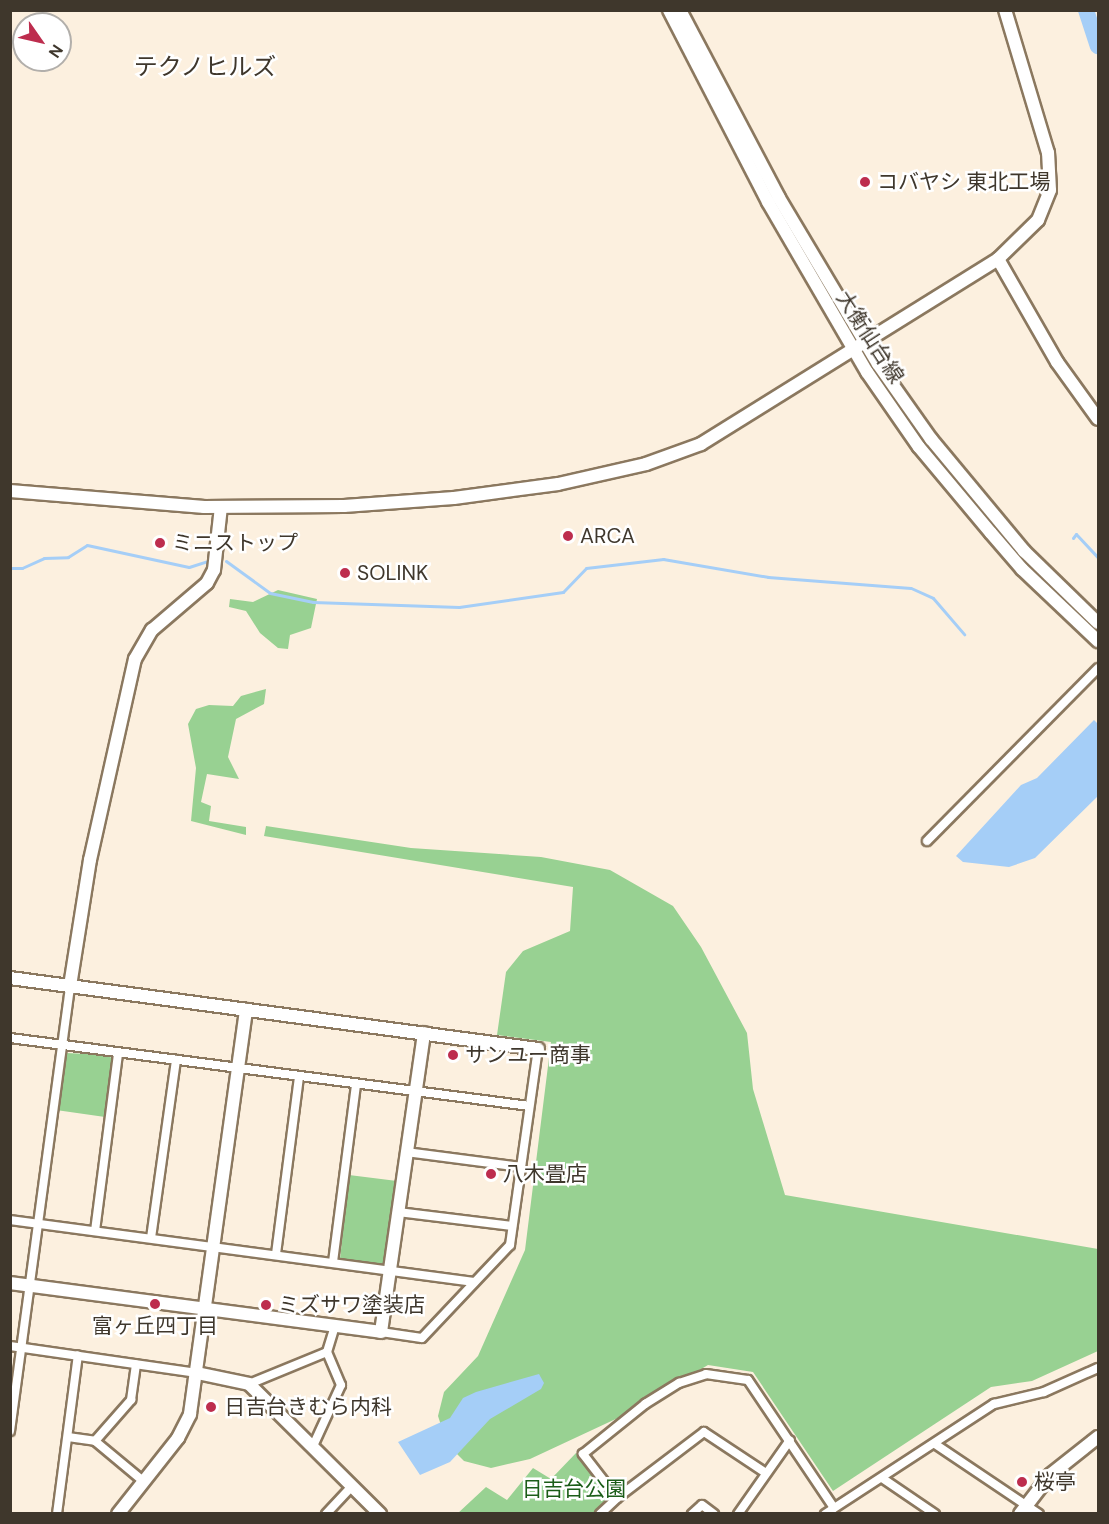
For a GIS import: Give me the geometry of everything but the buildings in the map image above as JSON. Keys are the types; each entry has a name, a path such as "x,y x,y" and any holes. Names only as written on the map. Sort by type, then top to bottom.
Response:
{"street":[{"name":"大衡仙台線","path":"669,10 768,202 852,349 919,447 991,533 1022,569 1098,641"},
{"name":"大衡仙台線","path":"680,10 779,198 863,341 931,439 1009,534 1098,623"},
{"path":"10,491 221,507 344,506 454,498 610,474 701,444 998,259 1038,220 1046,206 1051,177 1042,131 1005,10"},
{"path":"998,259 1057,362 1098,419"},
{"path":"10,1431 61,1045 90,860 135,659 152,630 207,583 214,570 221,507"},
{"path":"927,841 1098,668"},
{"path":"10,978 538,1049 510,1245 422,1338 10,1283"},
{"path":"118,1514 187,1422 197,1373 246,1010"},
{"path":"381,1332 424,1033"},
{"path":"10,1038 415,1093 529,1106"},
{"path":"95,1231 118,1053"},
{"path":"151,1238 176,1060"},
{"path":"276,1254 299,1077"},
{"path":"333,1262 356,1085"},
{"path":"406,1152 521,1167"},
{"path":"398,1212 512,1226"},
{"path":"10,1220 474,1282"},
{"path":"313,1446 341,1385 327,1352 334,1326"},
{"path":"10,1346 197,1373 249,1384 380,1514"},
{"path":"249,1384 327,1352"},
{"path":"57,1514 78,1355"},
{"path":"95,1442 131,1400 136,1364"},
{"path":"825,1514 994,1404 1044,1392 1098,1368"},
{"path":"617,1498 583,1454 645,1404 679,1383 706,1374 748,1380 834,1508"},
{"path":"600,1514 617,1498 704,1432 766,1473"},
{"path":"68,1437 95,1442 143,1482"},
{"path":"1023,1509 1062,1462 1098,1437"},
{"path":"738,1514 790,1440"},
{"path":"935,1444 1023,1509 1039,1514"},
{"path":"882,1478 935,1514"},
{"path":"326,1514 352,1486"},
{"path":"692,1514 702,1505 714,1514"}],"green space":[{"path":"278,590 317,599 311,628 290,635 288,649 278,648 260,633 246,611 229,607 230,599 253,602"},
{"path":"266,689 264,704 236,719 228,757 239,779 207,774 201,802 211,806 209,821 246,827 246,835 191,821 196,768 188,724 196,709 209,705 233,706 241,696"},
{"path":"266,826 411,848 541,857 610,870 673,906 701,947 747,1033 753,1089 785,1195 1098,1249 1098,1351 1032,1381 991,1387 833,1491 753,1372 708,1365 620,1417 530,1459 491,1468 464,1461 447,1444 438,1416 444,1392 478,1356 525,1250 551,1042 497,1035 506,972 523,951 570,931 573,887 264,836"},
{"path":"66,1053 109,1055 113,1061 105,1117 56,1110"},
{"path":"349,1175 397,1181 386,1262 381,1265 340,1259"},
{"name":"日吉台公園","path":"576,1453 608,1493 608,1499 594,1513 457,1514 486,1487 507,1500 533,1468 551,1479"}],"water":[{"path":"1094,720 1098,724 1098,796 1035,858 1009,867 963,862 956,856 1021,785 1037,778"},
{"path":"539,1374 544,1383 541,1389 490,1419 450,1462 420,1475 398,1442 450,1418 463,1398 476,1392"}],"waterway":[{"path":"1086,10 1098,46"},
{"path":"1073,538 1076,534 1098,558"},
{"path":"10,568 22,568 44,558 68,557 87,545 189,567 208,561"},
{"path":"226,561 270,593 313,602 459,607 563,592 586,568 663,559 768,577 911,588 933,598 964,634"}],"place":[{"name":"コバヤシ 東北工場","path":"865,182"},
{"name":"ARCA","path":"568,536"},
{"name":"ミニストップ","path":"160,543"},
{"name":"SOLINK","path":"345,573"},
{"name":"サンユー商事","path":"453,1055"},
{"name":"八木畳店","path":"491,1174"},
{"name":"富ヶ丘四丁目","path":"155,1304"},
{"name":"ミズサワ塗装店","path":"266,1305"},
{"name":"日吉台きむら内科","path":"211,1407"},
{"name":"桜亭","path":"1022,1482"}],"district":[{"name":"テクノヒルズ","path":"205,67"}]}
